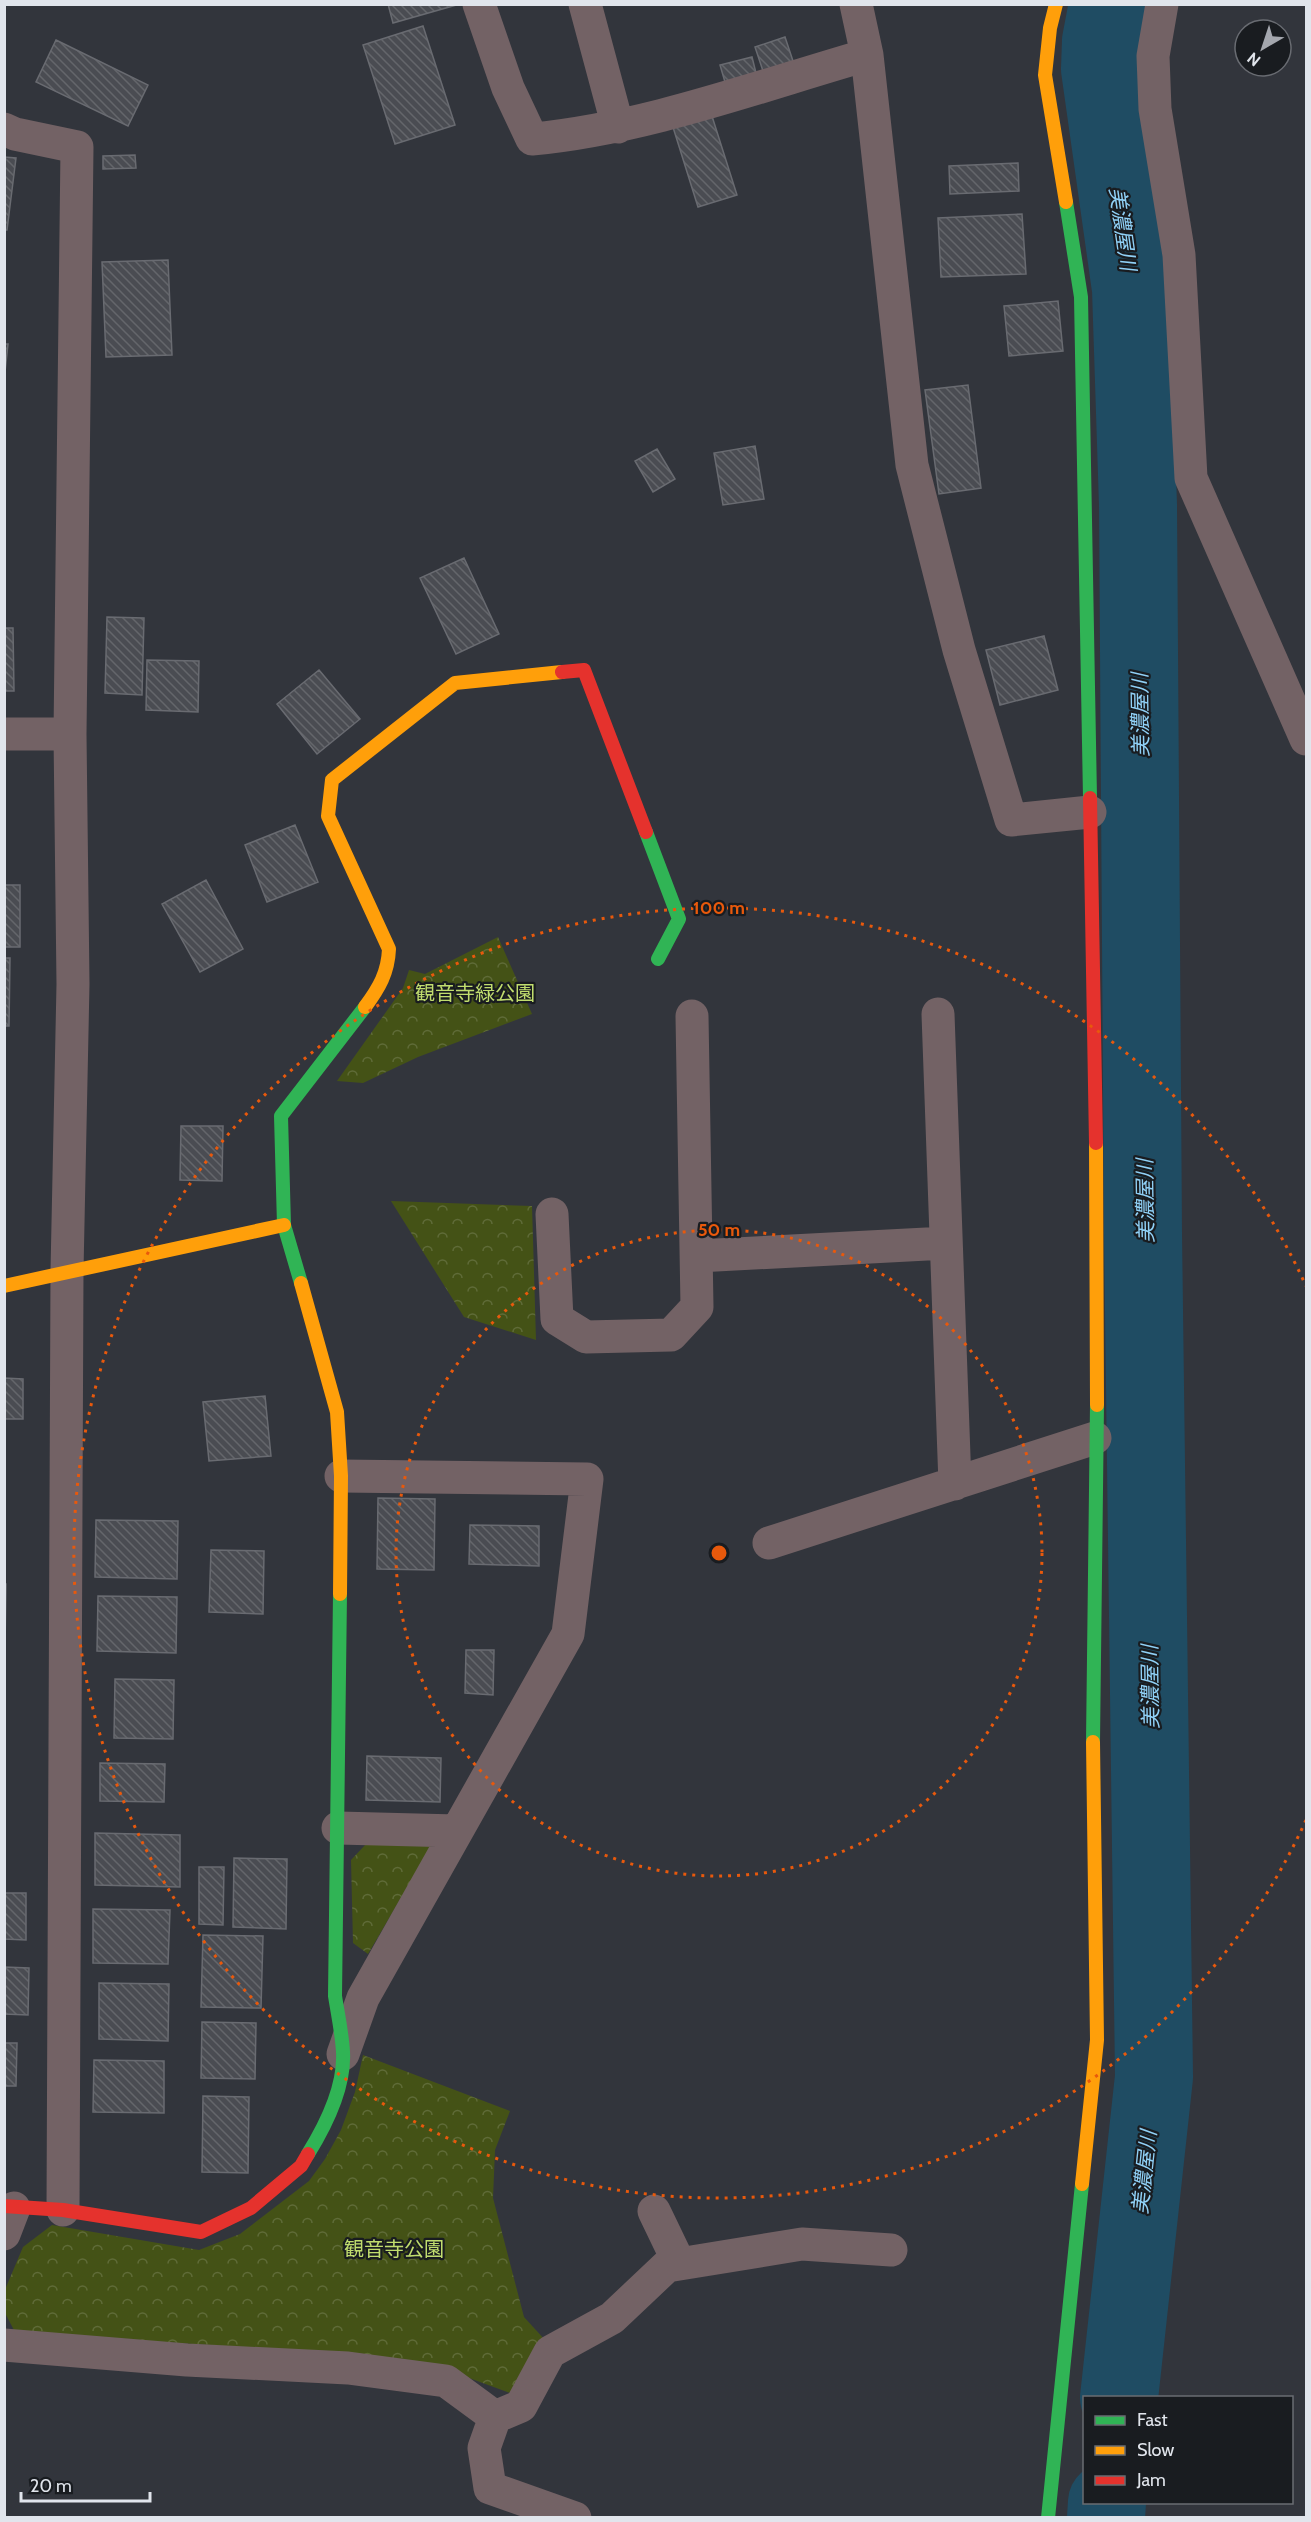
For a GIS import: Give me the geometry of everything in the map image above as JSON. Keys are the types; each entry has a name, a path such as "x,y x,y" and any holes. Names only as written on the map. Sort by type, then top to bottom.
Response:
{"street":[{"path":"479,4 508,88 532,139 575,135 618,127 867,55"},
{"path":"585,4 618,127"},
{"path":"856,4 867,55 912,465 959,650 1011,820 1090,812"},
{"path":"1048,2517 1096,2040 1093,1778 1098,1283 1081,297 1045,75 1050,28 1056,4"},
{"path":"1162,4 1153,56 1155,108 1179,255 1191,478 1306,739"},
{"path":"4,129 15,134 76,147 70,734 73,984 67,1271 63,2210"},
{"path":"343,2054 335,1996 341,1476 337,1412 284,1225 281,1116 380,987 388,967 389,949 328,816 332,780 454,683 584,670 679,919 658,959"},
{"path":"4,734 70,734"},
{"path":"938,1014 955,1484"},
{"path":"552,1214 557,1319 586,1337 671,1335 697,1307 698,1256 692,1016"},
{"path":"4,1286 284,1225"},
{"path":"698,1256 946,1243"},
{"path":"769,1543 1095,1438"},
{"path":"8,2216 63,2210 201,2232 252,2208 301,2166 324,2128 340,2081 343,2054 363,1998 568,1634 587,1479 341,1476"},
{"path":"338,1828 457,1832"},
{"path":"654,2211 679,2263"},
{"path":"575,2517 497,2505 490,2488 484,2448 495,2417 520,2406 550,2352 612,2318 667,2266 802,2244 891,2250"},
{"path":"4,2345 187,2360 348,2368 446,2381 495,2417"}],"green space":[{"name":"観音寺緑公園","path":"498,937 532,1014 418,1057 363,1083 337,1081 403,988 409,970 425,974"},
{"path":"391,1201 532,1206 536,1340 464,1317"},
{"path":"367,1843 432,1845 368,1954 353,1943 351,1860"},
{"name":"観音寺公園","path":"363,2055 510,2111 495,2150 493,2198 524,2317 545,2340 513,2394 439,2367 358,2355 15,2332 5,2313 4,2292 23,2247 52,2225 199,2250 240,2234 309,2181 325,2159 341,2130 355,2092"}],"building":[{"path":"388,4 460,4 393,23"},
{"path":"423,26 455,125 395,144 363,45"},
{"path":"785,37 793,61 763,71 755,47"},
{"path":"56,40 148,85 128,126 36,82"},
{"path":"752,57 756,73 725,82 720,65"},
{"path":"711,113 737,195 698,207 672,124"},
{"path":"135,155 136,168 103,169 103,156"},
{"path":"4,157 16,158 7,230 4,230"},
{"path":"1018,163 1019,191 950,194 949,166"},
{"path":"1022,214 1026,274 941,277 938,218"},
{"path":"168,260 172,355 106,357 102,262"},
{"path":"1058,301 1063,351 1009,356 1004,306"},
{"path":"4,344 8,344 4,381"},
{"path":"968,385 981,488 939,494 925,390"},
{"path":"755,446 764,499 723,505 714,453"},
{"path":"657,449 675,479 653,492 635,461"},
{"path":"464,558 499,634 456,654 420,578"},
{"path":"107,617 144,618 142,695 105,693"},
{"path":"4,628 13,628 14,691 4,691"},
{"path":"1044,636 1058,690 1000,705 986,650"},
{"path":"147,660 199,661 198,712 146,710"},
{"path":"319,670 360,719 317,754 277,704"},
{"path":"295,825 318,882 267,902 245,845"},
{"path":"206,880 243,949 200,972 162,904"},
{"path":"4,885 20,885 20,947 4,947"},
{"path":"4,958 10,958 9,1026 4,1026"},
{"path":"181,1126 223,1126 222,1181 180,1180"},
{"path":"4,1378 23,1379 23,1419 4,1419"},
{"path":"265,1396 271,1456 209,1461 203,1402"},
{"path":"378,1498 435,1499 434,1570 377,1569"},
{"path":"96,1520 178,1521 177,1579 95,1577"},
{"path":"470,1525 539,1526 539,1566 469,1564"},
{"path":"211,1550 264,1551 263,1614 209,1612"},
{"path":"4,1584 6,1584 5,1648 4,1648"},
{"path":"98,1596 177,1597 176,1653 97,1651"},
{"path":"466,1650 494,1650 493,1695 465,1693"},
{"path":"115,1679 174,1680 173,1739 114,1738"},
{"path":"367,1756 441,1758 440,1802 366,1800"},
{"path":"100,1763 165,1764 164,1802 100,1801"},
{"path":"95,1833 180,1835 180,1887 95,1885"},
{"path":"234,1858 287,1859 286,1929 233,1927"},
{"path":"199,1867 224,1867 223,1925 199,1924"},
{"path":"4,1893 26,1893 26,1940 4,1939"},
{"path":"93,1909 170,1910 168,1964 93,1963"},
{"path":"203,1935 263,1936 261,2008 201,2007"},
{"path":"4,1967 29,1968 28,2015 4,2014"},
{"path":"99,1983 169,1984 168,2041 99,2039"},
{"path":"202,2022 256,2023 255,2079 201,2078"},
{"path":"4,2043 17,2043 16,2086 4,2086"},
{"path":"94,2060 164,2061 164,2113 93,2112"},
{"path":"203,2096 249,2097 248,2173 202,2172"}],"waterway":[{"name":"美濃屋川","path":"1108,4 1101,41 1100,69 1131,289 1138,505 1143,1233 1154,2077 1119,2396"},
{"name":"美濃屋川","path":"1106,2518 1107,2504"}],"traffic: fast":[{"path":"1066,202 1081,297 1090,798"},
{"path":"646,832 679,919 658,959"},
{"path":"301,1283 284,1225 281,1116 365,1007"},
{"path":"1093,1742 1097,1405"},
{"path":"308,2154 333,2105 343,2065 342,2038 335,1996 340,1594"},
{"path":"1048,2518 1082,2184"}],"traffic: slow":[{"path":"1056,4 1050,28 1045,75 1066,202"},
{"path":"365,1007 382,980 389,949 328,816 332,780 455,683 562,672"},
{"path":"1096,1143 1097,1405"},
{"path":"4,1286 284,1225"},
{"path":"301,1283 337,1412 341,1476 340,1594"},
{"path":"1082,2184 1097,2040 1093,1742"}],"traffic: jam":[{"path":"562,672 584,670 646,832"},
{"path":"1090,798 1096,1143"},
{"path":"4,2206 63,2210 201,2232 251,2208 301,2166 308,2154"}]}
